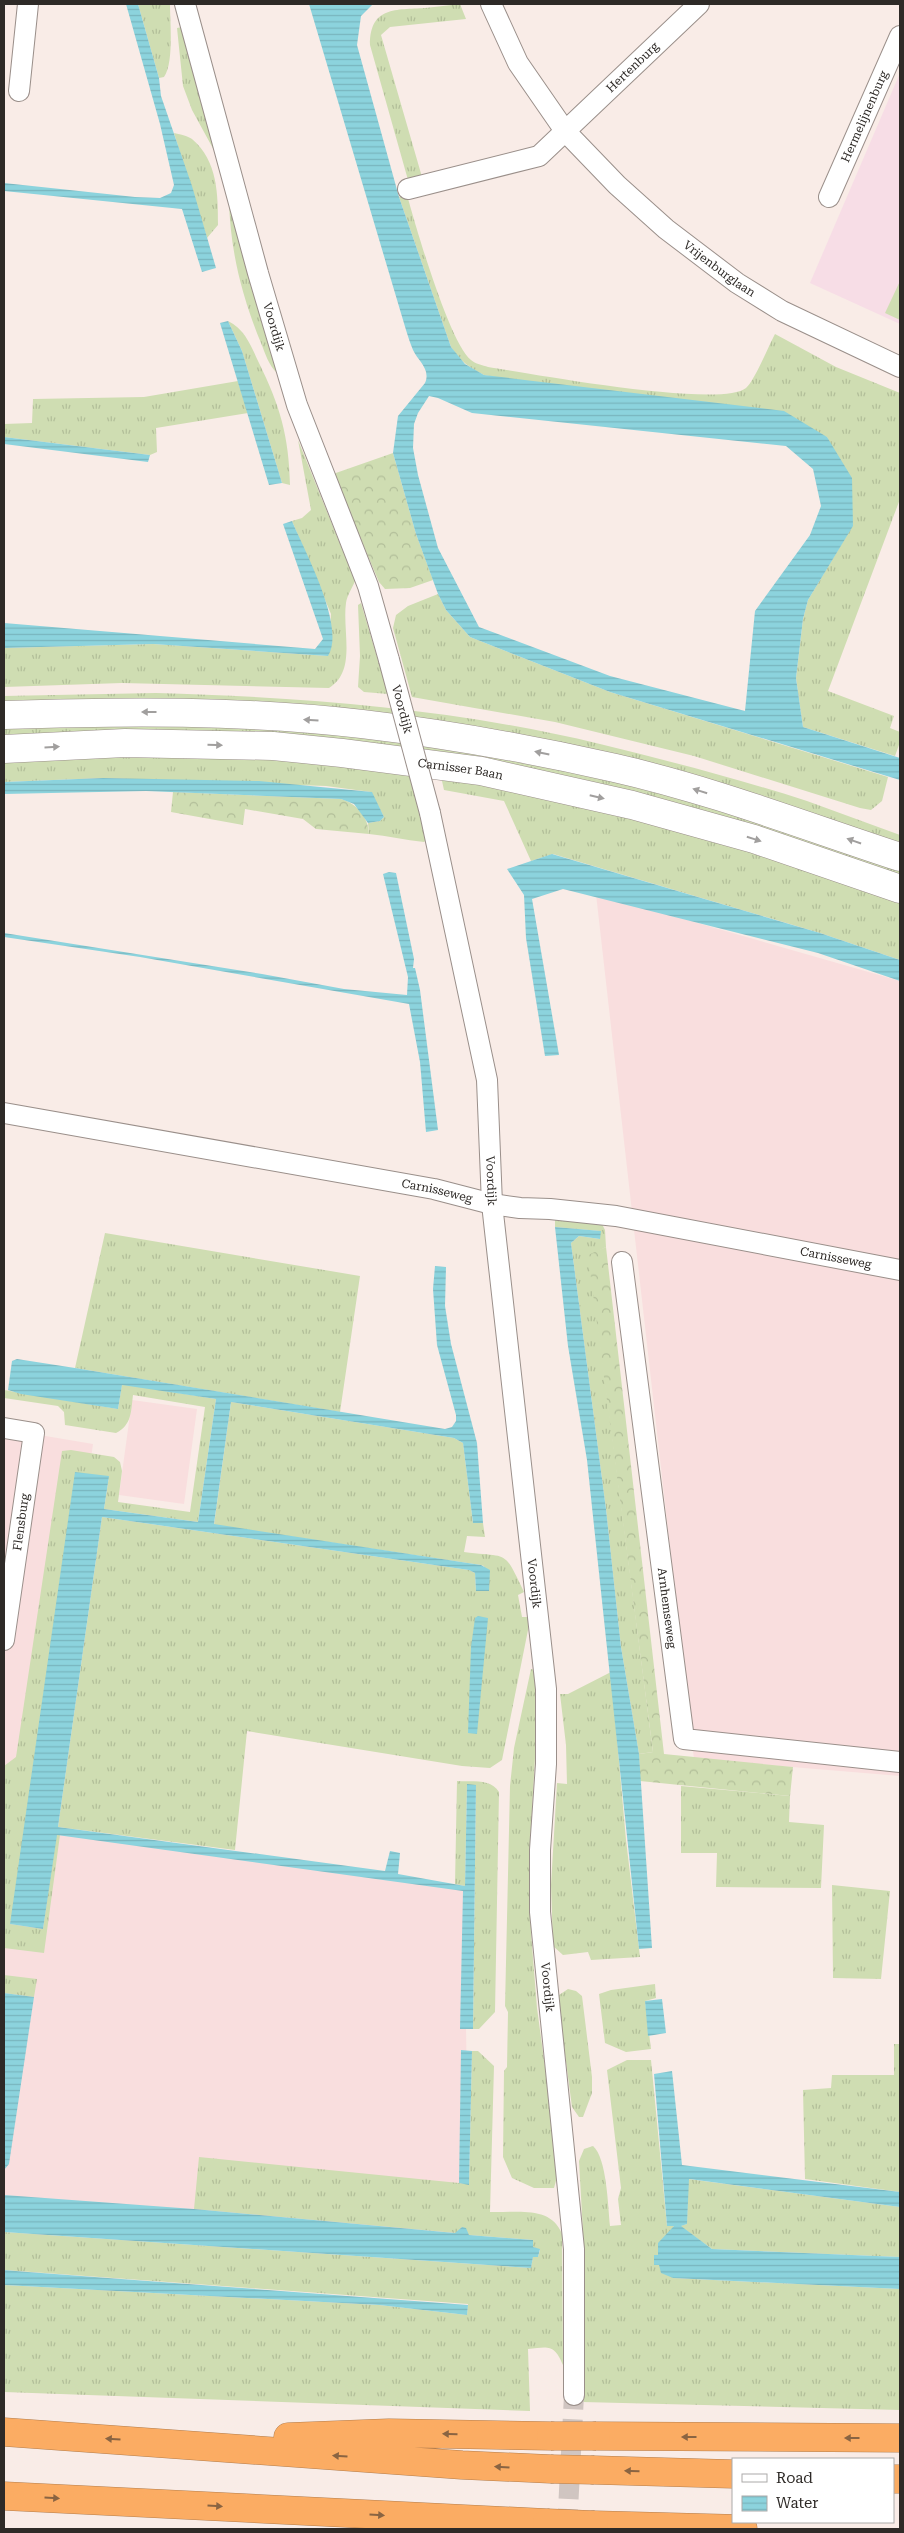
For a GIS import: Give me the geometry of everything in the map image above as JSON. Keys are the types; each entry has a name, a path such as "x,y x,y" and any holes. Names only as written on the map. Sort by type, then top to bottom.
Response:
{"highway":[{"path":"4,2432 462,2465 732,2474"},
{"path":"162,2442 389,2432 551,2436 900,2438"},
{"path":"4,2496 547,2523 743,2529"}],"main road":[{"path":"4,715 80,712 233,714 360,724 471,739 616,768 692,788 900,856"},
{"name":"Carnisser Baan","path":"4,749 125,743 273,746 481,771 632,805 754,839 900,889"}],"street":[{"path":"19,91 28,4"},
{"name":"Voordijk","path":"185,4 296,405 368,586 389,660 430,813 487,1080 492,1204 546,1689 546,1764 540,1850 540,1912 574,2249 574,2395"},
{"name":"Vrijenburglaan","path":"491,4 518,63 565,131 617,185 666,229 737,283 782,311 900,367"},
{"name":"Hertenburg","path":"565,131 699,4"},
{"name":"Hermelijnenburg","path":"829,197 900,36"},
{"path":"408,189 539,156 565,131"},
{"name":"Carnisseweg","path":"4,1113 434,1188 492,1204 616,1216 900,1270"},
{"name":"Arnhemseweg","path":"622,1262 684,1739 900,1762"},
{"name":"Flensburg","path":"4,1428 34,1433 4,1640"}],"shaded area":[{"path":"900,73 900,324 810,283"},
{"path":"596,894 900,981 900,1776 694,1759"},
{"path":"132,1400 197,1409 184,1504 119,1495"},
{"path":"4,1429 93,1444 39,1828 471,1889 466,2026 469,2235 4,2211"}],"green space":[{"path":"138,4 170,4 170,52 167,71 164,77 159,78"},
{"path":"460,4 466,19 390,27 381,35 422,177 408,180 370,45 371,32 380,17 395,10"},
{"path":"182,27 216,154 192,110 183,86 177,28"},
{"path":"174,133 192,139 201,148 212,168 217,190 218,225 207,238"},
{"path":"407,195 425,257 443,308 462,349 471,360 477,363 488,367 623,388 701,394 729,393 746,388 757,371 775,334 836,367 900,393 900,499 828,691 894,716 890,728 900,732 900,742 895,756 803,727 796,678 803,619 808,600 853,525 827,437 484,375 474,370 451,347 399,197"},
{"path":"229,200 277,373 266,355 254,326 238,273 232,237"},
{"path":"900,281 900,320 885,313"},
{"path":"228,321 234,324 247,339 273,393 288,451 290,485 282,483 242,351"},
{"path":"238,381 248,413 156,428 157,452 150,455 4,437 4,424 32,423 33,399 144,397"},
{"path":"298,440 355,581 346,603 346,661 338,681 329,688 122,683 4,687 4,648 153,644 328,656 331,614 292,521 302,518 311,510"},
{"path":"393,453 416,534 433,580 410,588 385,589 379,582 333,474"},
{"path":"438,594 446,610 470,637 610,692 888,777 882,801 871,810 860,808 694,756 555,722 412,697 393,628 396,615 408,606"},
{"path":"361,603 388,694 364,692 358,687 360,656 358,605"},
{"path":"156,693 268,698 380,707 491,722 546,732 678,764 807,801 900,835 900,847 597,757 4,704 4,696"},
{"path":"139,720 345,731 591,770 900,864 900,882 483,763 4,737 4,726"},
{"path":"140,751 407,767 427,839 424,842 369,834 368,823 380,821 384,817 371,792 326,786 103,778 4,782 4,758"},
{"path":"440,772 623,811 900,900 900,960 820,933 553,854 531,861 504,801 444,790"},
{"path":"173,792 341,799 352,804 361,812 369,834 316,829 303,819 245,809 243,825 171,812"},
{"path":"555,1219 602,1224 605,1230 606,1247 589,1256 653,1752 639,1754 621,1647 606,1509 571,1243 579,1236 600,1239 600,1231 555,1227"},
{"path":"105,1233 360,1276 340,1412 75,1368"},
{"path":"606,1247 664,1754 793,1767 790,1796 640,1781 639,1754 653,1752 588,1255"},
{"path":"122,1384 216,1399 198,1522 104,1509 109,1476 10,1924 43,1929 56,1835 60,1835 44,1953 4,1948 4,1766 16,1757 62,1451 71,1450 114,1457 120,1462 122,1471 118,1502 190,1512 205,1407 133,1395 128,1422 116,1433 65,1425 64,1412 58,1406 4,1398 4,1390 118,1409"},
{"path":"231,1402 454,1438 463,1443 473,1523 483,1523 485,1537 467,1536 464,1552 497,1556 508,1562 524,1592 518,1595 522,1617 528,1617 528,1630 502,1760 490,1768 462,1766 247,1731 235,1850 58,1827 102,1517 469,1570 475,1573 476,1591 489,1591 484,1566 481,1565 214,1525"},
{"path":"531,1669 535,1670 537,1723 529,1864 531,1933 537,2008 554,2134 557,2177 554,2188 534,2188 512,2178 503,2157 504,2071 507,2067 508,2012 505,2006 510,1786 514,1748"},
{"path":"611,1672 626,1840 640,1957 591,1960 588,1952 563,1955 553,1946 551,1885 557,1783 567,1784 566,1745 560,1694 568,1694"},
{"path":"457,1781 486,1783 496,1788 499,1792 495,2012 479,2029 473,2029 476,1785 467,1785 465,1886 455,1884"},
{"path":"681,1786 790,1796 789,1822 824,1825 821,1888 716,1887 717,1853 681,1853"},
{"path":"832,1885 890,1891 881,1979 833,1978"},
{"path":"4,1975 37,1979 34,1997 4,1993"},
{"path":"655,1984 656,1998 645,2001 651,2049 626,2052 605,2043 599,1994 611,1990"},
{"path":"568,1989 576,1991 582,1996 592,2077 592,2093 583,2117 579,2117 572,2107 558,2001 559,1995"},
{"path":"894,2044 900,2044 900,2192 805,2179 803,2090 831,2088 832,2075 894,2075"},
{"path":"472,2051 478,2051 494,2066 490,2212 522,2212 542,2215 550,2218 562,2234 563,2365 557,2353 550,2348 528,2349 530,2411 4,2392 4,2285 379,2305 467,2315 468,2304 4,2270 4,2232 531,2268 533,2257 538,2257 540,2250 533,2247 533,2240 469,2235 462,2227 456,2233 194,2209 199,2157 469,2184"},
{"path":"627,2060 651,2060 667,2226 674,2226 658,2255 654,2256 654,2265 659,2265 673,2278 900,2289 900,2410 582,2402 585,2268 579,2161 584,2149 593,2146 598,2152 604,2172 610,2226 621,2225 618,2199 621,2188 607,2070"},
{"path":"688,2179 900,2207 900,2257 712,2249 680,2226 687,2224"}],"water":[{"path":"126,4 138,4 159,78 161,96 192,186 216,268 202,272 182,209 4,191 4,183 135,197 160,198 171,193 174,185 160,124"},
{"path":"309,4 373,4 361,16 357,45 399,197 451,347 465,364 484,375 784,411 827,437 852,478 853,526 808,600 803,619 796,678 803,727 900,758 900,780 610,692 470,637 446,610 438,594 416,534 393,453 398,416 425,383 426,378 425,369 413,350","holes":["429,396 472,413 786,446 813,469 821,506 810,535 755,611 745,711 610,676 479,627 438,548 418,475 413,448 414,424 418,413"]},
{"path":"228,321 242,351 282,483 269,485 220,323"},
{"path":"4,437 150,455 148,462 4,444"},
{"path":"292,521 322,589 328,609 332,627 332,643 328,656 153,644 4,648 4,623 315,649 323,639 283,524"},
{"path":"103,778 259,781 372,792 384,817 380,821 368,823 354,804 341,799 146,791 4,794 4,782"},
{"path":"552,854 820,933 900,960 900,981 818,953 563,889 532,899 559,1055 545,1056 526,938 524,895 507,869"},
{"path":"389,872 396,873 414,959 413,968 415,968 420,990 438,1130 426,1132 420,1062 409,1004 140,957 4,937 4,933 344,989 407,995 408,977 383,874"},
{"path":"555,1227 601,1231 600,1239 579,1236 571,1243 606,1509 621,1647 639,1754 652,1948 639,1949 587,1460 568,1346"},
{"path":"435,1266 446,1267 445,1306 451,1344 477,1443 483,1523 473,1523 463,1443 454,1438 231,1402 214,1524 481,1565 490,1570 489,1591 476,1591 475,1573 469,1570 102,1517 58,1827 385,1871 390,1851 400,1853 398,1874 465,1886 467,1784 476,1785 473,2029 460,2029 463,1891 57,1835 43,1929 10,1924 75,1472 109,1476 104,1509 198,1522 216,1399 122,1385 118,1409 21,1394 8,1390 12,1361 17,1359 75,1368 445,1429 452,1427 456,1421 456,1415 437,1345 433,1289"},
{"path":"478,1616 488,1618 477,1734 468,1733 471,1647 475,1618"},
{"path":"4,1993 34,1997 9,2164 4,2170"},
{"path":"662,1999 666,2033 648,2036 645,2001"},
{"path":"461,2050 472,2051 469,2185 459,2183"},
{"path":"672,2071 682,2165 900,2192 900,2207 689,2179 687,2224 681,2226 712,2249 900,2257 900,2289 673,2278 661,2273 659,2265 654,2265 654,2255 658,2255 658,2243 674,2226 667,2226 654,2074"},
{"path":"4,2195 194,2209 455,2233 462,2227 466,2228 469,2235 533,2240 533,2247 540,2249 538,2257 533,2257 531,2268 4,2232"},
{"path":"4,2270 468,2305 467,2315 379,2305 4,2285"}],"tunnel":[{"path":"567,2529 574,2395"}]}
